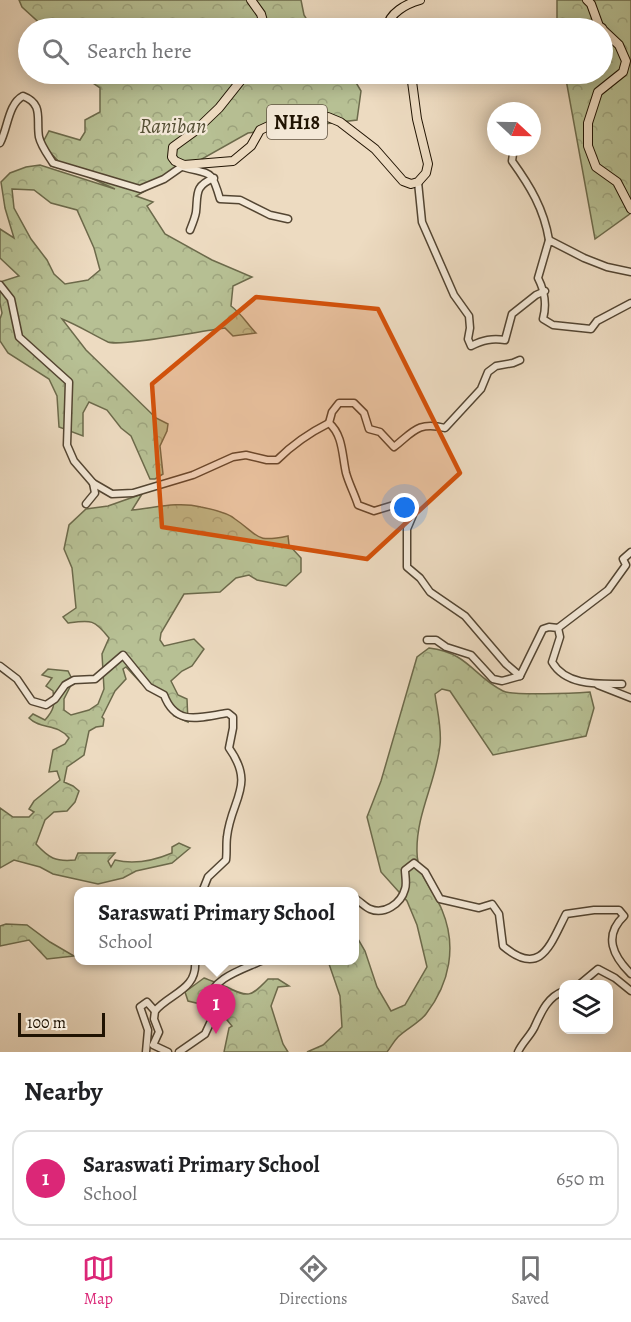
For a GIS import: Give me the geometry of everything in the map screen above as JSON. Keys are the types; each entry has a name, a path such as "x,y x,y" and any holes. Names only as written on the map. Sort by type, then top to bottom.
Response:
{"main road":[{"path":"251,0 262,18"},
{"path":"392,18 396,12 420,0"},
{"path":"587,0 591,3 596,18"},
{"path":"613,39 619,45 626,61 623,72 613,80"},
{"path":"183,166 172,157 173,147 195,131 219,108 238,84"},
{"path":"412,84 417,118 428,164 426,173 418,182"},
{"path":"608,84 598,92 588,123 588,147 596,167 617,183 631,209"},
{"name":"NH18","path":"183,166 233,161 251,146 260,130 273,124 285,126 309,119 328,117 340,122 375,149 402,181 411,184 418,182"}],"street":[{"path":"0,143 6,132 13,105 23,96 31,99 37,107 39,140 53,163 140,189 164,179 183,166 205,170 214,178 219,199 240,200 270,215 288,219"},
{"path":"513,156 512,161 532,188 547,227 549,240 538,278 545,291 546,308 543,319 553,325 591,330 597,321 631,303"},
{"path":"190,230 196,215 196,191 204,181 214,178"},
{"path":"418,182 422,222 454,295 469,316 468,339 471,346 494,338 506,340 512,314 536,295 545,291"},
{"path":"549,240 607,267 631,272"},
{"path":"0,285 11,299 19,337 69,382 67,445 74,461 93,483 112,494 133,493 193,474 233,457 246,455 277,460 301,438 329,423 332,412 339,403 354,403 364,413 369,429 380,432 394,447 416,429 430,424 444,428 481,389 488,372 496,366 520,360"},
{"path":"329,423 336,429 344,455 346,475 358,505 374,511 400,503 409,508 413,515 406,529 407,567 420,578 430,592 465,616 506,664 520,676"},
{"path":"86,504 95,493 93,483"},
{"path":"427,640 436,640 446,647 471,655 493,679 502,681 520,676 543,629 558,628 608,590 626,565 623,559 631,552"},
{"path":"558,628 560,637 552,662 564,676 595,684 622,684"},
{"path":"0,666 17,679 32,701 46,705 55,699 65,685 74,681 95,679 123,655 149,687 164,695 169,708 177,714 197,718 228,713 233,717 229,748 239,767 243,780 242,787 227,836 226,860 208,877 204,887"},
{"path":"595,684 631,698"},
{"path":"359,900 369,909 382,910 392,907 398,902 405,889 405,870 414,863 425,872 440,899 479,908 492,904 499,914 503,946 516,957 526,960 534,960 548,948 566,914 594,910 619,910 624,916 616,923 611,941 613,950 631,974"},
{"path":"168,1052 153,1045 159,1032 154,1019 155,1011 175,996 194,977 195,965"},
{"path":"179,1052 205,1034 212,1019 208,1003 211,992 223,979 252,965"},
{"path":"585,980 598,969 615,978 631,991"},
{"path":"518,1052 534,1028 542,1008 559,993"},
{"path":"146,1052 148,1030 140,1007 147,1002 155,1011"}],"highlighted area":[{"path":"256,297 378,309 460,473 367,559 162,527 152,384"}],"green space":[{"path":"19,0 301,0 306,18 34,18 22,7"},
{"path":"557,0 631,0 631,213 595,239 567,84 613,84 613,18 557,18"},
{"name":"Raniban","path":"94,84 357,84 361,91 357,120 248,133 136,196 153,202 147,206 165,234 212,260 252,277 233,286 231,306 256,333 233,336 225,328 116,343 108,342 62,319 86,350 156,418 168,424 160,446 163,474 155,479 150,479 131,436 121,428 107,410 89,402 83,413 83,436 59,427 57,396 49,379 8,353 0,341 2,313 0,282 19,276 0,258 0,229 14,238 5,208 1,182 10,173 40,165 115,189 62,165 42,144 49,131 80,140 85,132 85,120 100,112 100,88","holes":["12,189 34,190 51,203 77,210 94,248 100,270 88,280 65,284 54,274 14,208"]},
{"path":"142,494 132,510 192,505 228,514 263,538 288,536 289,545 301,558 301,572 286,586 257,580 249,575 236,578 220,592 184,594 161,633 160,640 164,646 194,639 204,649 192,666 171,681 178,695 187,699 188,722 174,716 159,693 141,683 126,667 123,669 126,679 115,691 102,717 103,726 89,731 84,755 67,767 64,782 79,791 75,802 67,811 54,812 45,820 36,844 57,860 75,860 78,853 115,853 108,861 111,867 115,860 137,862 165,856 172,853 172,847 179,843 190,848 172,863 136,871 123,878 98,884 53,874 40,867 14,860 0,868 0,808 13,817 29,817 34,812 29,809 34,801 60,780 57,771 49,772 53,750 65,744 69,738 59,730 34,722 29,718 33,714 45,720 53,707 53,691 46,686 52,678 42,675 48,669 68,671 73,681 64,699 64,710 71,715 89,710 98,704 104,689 102,654 109,638 100,627 92,622 68,623 63,617 76,608 72,568 64,549 69,525 86,509 108,506"},
{"path":"429,648 453,655 484,679 509,693 590,692 594,708 586,736 493,755 450,691 442,689 435,694 440,726 440,745 420,824 417,852 420,868 439,903 447,924 450,951 446,977 426,1014 398,1037 387,1052 307,1052 323,1045 342,1027 340,996 329,965 359,965 359,941 365,951 377,987 391,1011 405,1005 427,967 417,925 407,901 381,872 367,817 381,781 417,657"},
{"path":"27,925 74,956 47,959 29,940 0,946 0,926"},
{"path":"204,978 245,994 253,992 268,979 278,979 289,986 278,987 271,1006 283,1044 288,1052 224,1052 229,1028 232,1026 217,1008 188,1001 185,992"}],"place":[{"name":"Saraswati Primary School","path":"216,1034"}]}
